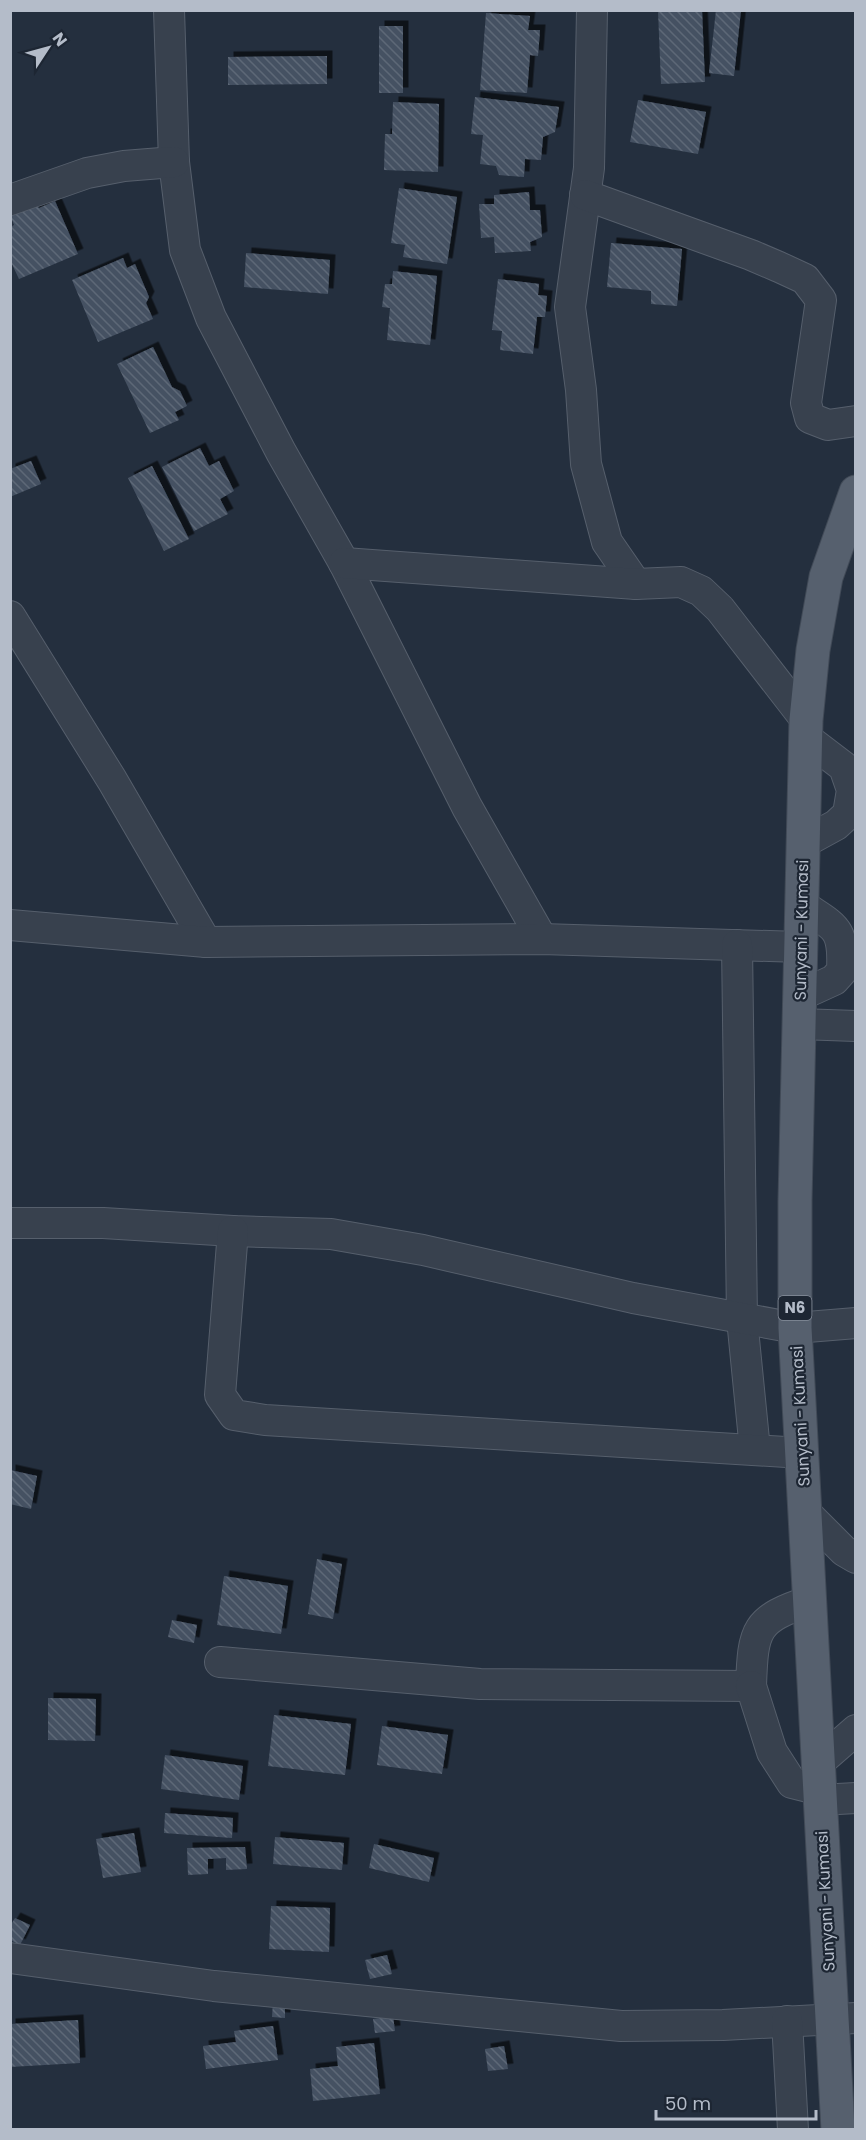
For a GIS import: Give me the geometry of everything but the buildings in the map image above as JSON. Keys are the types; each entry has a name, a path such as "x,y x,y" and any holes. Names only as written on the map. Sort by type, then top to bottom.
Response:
{"main road":[{"name":"Sunyani - Kumasi","path":"837,2130 843,2018 819,1785 795,1328 795,1202 806,729 813,650 826,577 855,492"}],"street":[{"path":"169,10 174,162 185,250 211,318 281,452 344,563 466,807 542,939"},
{"path":"592,10 589,168 570,307 581,390 586,464 607,542 636,584"},
{"path":"10,200 87,173 124,166 174,162"},
{"path":"585,195 751,255 805,279 820,300 806,403 810,418 828,425 855,421"},
{"path":"344,563 636,584 681,582 701,591 720,609 806,729 844,768 852,790 848,814 836,825 803,843"},
{"path":"10,616 112,780 206,942"},
{"path":"799,1010 842,971 843,948 835,928 802,905"},
{"path":"10,925 206,942 542,939 800,947"},
{"path":"737,945 742,1318 754,1450"},
{"path":"799,1010 855,1026"},
{"path":"10,1223 103,1223 342,1236 423,1250 633,1298 795,1328 855,1323"},
{"path":"233,1231 219,1395 234,1415 265,1420 802,1453"},
{"path":"805,1512 844,1551 855,1558"},
{"path":"810,1600 782,1610 767,1619 757,1634 752,1661 752,1686 772,1752 792,1782 819,1785 855,1798"},
{"path":"220,1662 480,1684 752,1686"},
{"path":"819,1785 855,1730"},
{"path":"10,1958 214,1986 621,2026 723,2025 843,2018"},
{"path":"787,2021 792,2130"}]}
